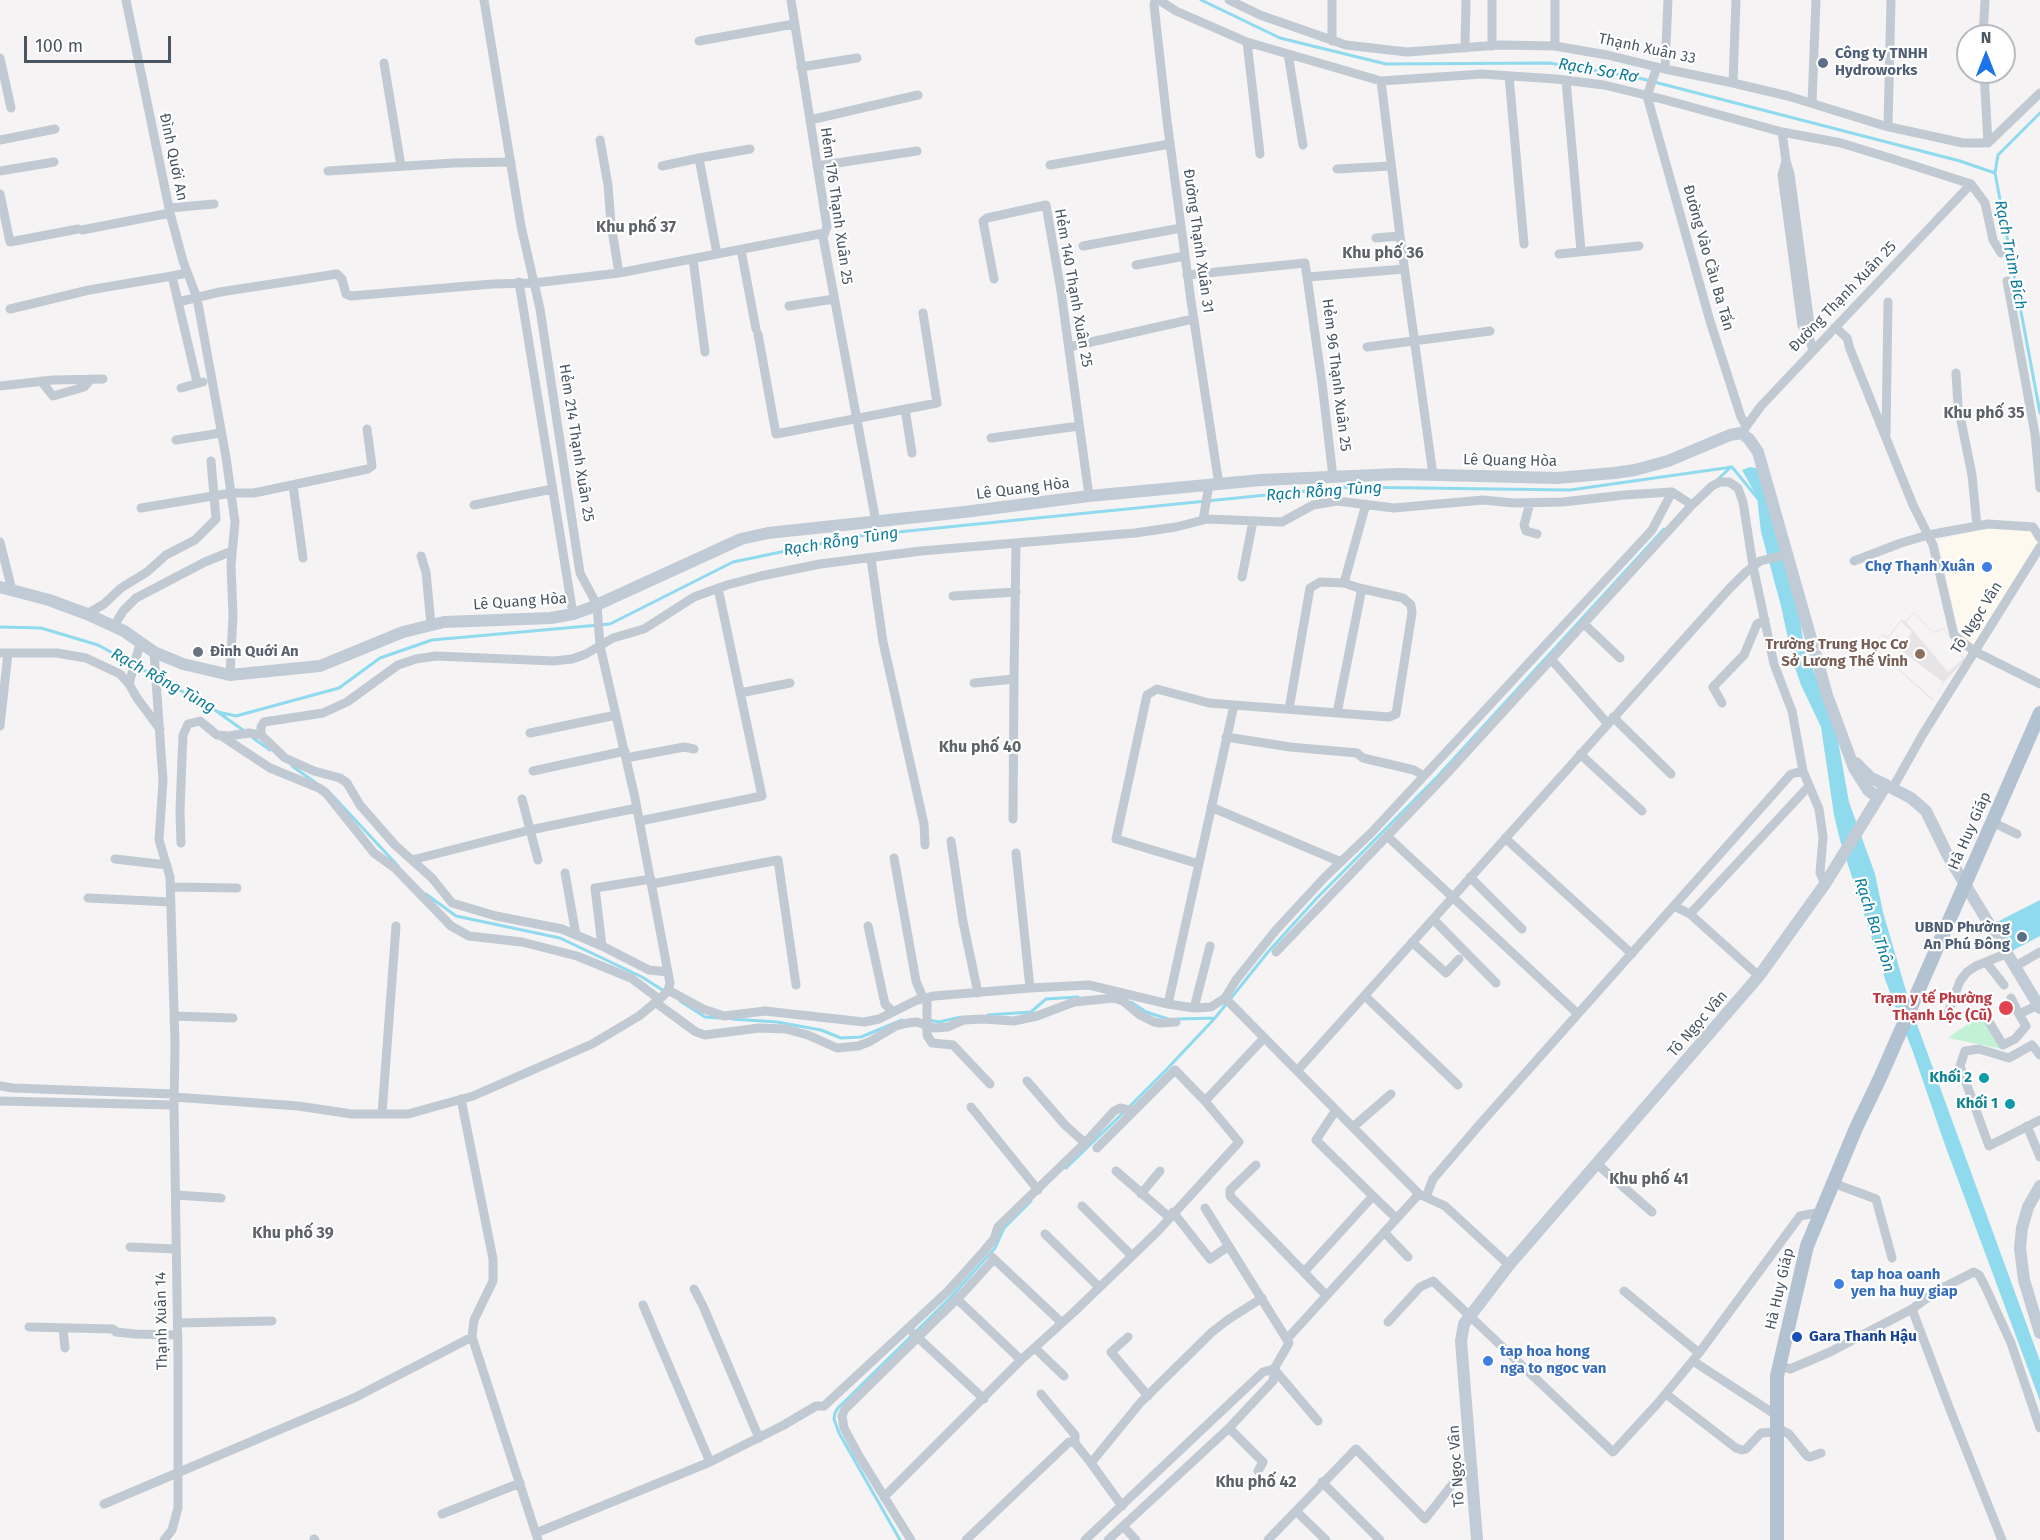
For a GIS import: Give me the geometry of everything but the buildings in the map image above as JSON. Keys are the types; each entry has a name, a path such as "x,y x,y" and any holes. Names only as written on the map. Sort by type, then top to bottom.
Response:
{"main road":[{"name":"Hà Huy Giáp","path":"1777,1540 1776,1425 1779,1365 1807,1246 1929,962 2039,717"}],"street":[{"name":"Đình Quới An","path":"126,0 169,211 197,298 231,493 235,522 231,565 233,615 230,675"},
{"name":"Hẻm 214 Thạnh Xuân 25","path":"484,0 521,226 534,283 558,421 580,573 595,608"},
{"name":"Hẻm 176 Thạnh Xuân 25","path":"790,0 827,227 823,237 876,522"},
{"path":"1157,0 1176,11 1247,42 1381,81 1482,74 1604,85 1782,132 1840,143 1971,184 1985,203 1994,240 2001,253"},
{"name":"Đường Thạnh Xuân 31","path":"1157,0 1154,5 1212,488 1204,516"},
{"name":"Thạnh Xuân 33","path":"1229,0 1260,15 1346,45 1407,52 1492,46 1554,46 1607,55 1733,83 1812,103 1888,126 1963,143 1988,143"},
{"path":"1332,0 1332,41"},
{"path":"1465,48 1466,0"},
{"path":"1492,0 1492,46"},
{"path":"1554,0 1554,46"},
{"path":"1647,96 1661,68 1668,0"},
{"path":"1733,83 1736,0"},
{"path":"1812,103 1816,0"},
{"path":"1888,126 1892,0"},
{"path":"1983,24 1984,1"},
{"path":"699,41 794,24"},
{"path":"1247,42 1260,154"},
{"path":"1288,54 1303,145"},
{"path":"0,58 11,108"},
{"path":"801,68 857,58"},
{"path":"384,63 401,166"},
{"path":"1509,76 1524,244"},
{"path":"1381,81 1433,475"},
{"path":"1566,81 1581,251"},
{"path":"1985,84 1988,143"},
{"path":"1988,143 2040,93"},
{"path":"810,120 918,95"},
{"name":"Đường Vào Cầu Ba Tấn","path":"1647,96 1710,321 1744,430"},
{"path":"0,140 55,129"},
{"path":"1782,132 1790,174 1810,324 1808,333 1813,351"},
{"path":"600,140 619,273"},
{"path":"1050,165 1170,144"},
{"path":"662,166 750,149"},
{"path":"817,166 916,151"},
{"path":"699,158 717,254"},
{"path":"0,171 54,162"},
{"path":"328,171 511,162"},
{"path":"1337,169 1391,166"},
{"name":"Đường Thạnh Xuân 25","path":"1744,430 1761,406 1971,184"},
{"path":"0,194 10,242 214,204"},
{"name":"Hẻm 140 Thạnh Xuân 25","path":"994,279 983,221 987,218 1047,205 1089,496"},
{"path":"1083,246 1181,228"},
{"path":"178,302 220,292 338,274 342,279 346,294 351,296 519,282 534,283 619,273 825,233"},
{"path":"1376,238 1400,236"},
{"path":"1559,254 1639,246"},
{"path":"741,250 776,434 937,403 923,313"},
{"path":"1136,265 1185,256"},
{"path":"693,259 705,352"},
{"path":"1187,275 1305,263 1308,278 1404,269"},
{"path":"10,309 89,290 188,273"},
{"path":"172,276 197,382"},
{"name":"Hẻm 96 Thạnh Xuân 25","path":"1308,278 1333,477"},
{"path":"2007,281 2035,434 2040,488"},
{"path":"519,282 573,614"},
{"path":"789,306 834,299"},
{"path":"1886,438 1888,302"},
{"path":"1069,347 1193,319"},
{"path":"1835,327 1847,338 1912,505 1933,545 1954,635 1974,651 2040,684"},
{"path":"1367,347 1490,331"},
{"path":"1956,373 1958,406 1972,475 1977,526"},
{"path":"41,381 53,396 84,387 91,379"},
{"path":"0,386 41,381 103,379"},
{"path":"181,388 197,382 212,381"},
{"path":"905,409 912,453"},
{"path":"991,438 1079,426"},
{"path":"141,508 231,493 254,493 370,468 372,466 367,429"},
{"path":"1744,430 1758,452 1785,555 1827,695 1859,778 1877,797"},
{"name":"Lê Quang Hòa","path":"6,589 49,600 114,626 124,631 139,647 155,658 230,675 320,666 404,632 431,625 551,618 573,614 595,608 749,536 1089,496 1333,477 1399,474 1557,478 1614,473 1652,466 1744,430"},
{"path":"176,440 221,433"},
{"path":"87,614 104,604 121,588 147,572 166,555 195,540 216,519 211,461"},
{"path":"661,997 724,1016 765,1011 864,1022 879,1019 916,1000 926,1001 1030,988 1089,985 1168,1004 1194,1008 1211,1007 1226,999 1236,980 1276,930 1348,863 1386,836 1440,781 1692,505 1712,486 1720,482 1729,482 1738,488 1743,502 1757,564 1774,664 1792,711 1803,771 1819,809 1823,837 1820,873 1825,884"},
{"path":"292,485 303,558"},
{"path":"474,505 552,489"},
{"path":"1276,952 1372,832 1652,530 1672,492"},
{"path":"261,735 264,722 323,713 347,702 398,665 436,656 554,661 572,659 600,643 644,629 694,597 761,576 810,566 921,551 1135,533 1176,527 1204,516 1282,522 1313,504 1337,501 1394,508 1483,500 1529,506 1672,492 1692,505"},
{"path":"1344,583 1366,504"},
{"path":"1529,506 1524,525 1526,531 1537,534"},
{"path":"1242,577 1253,521"},
{"path":"1854,561 1928,535 1988,524 2033,527 2039,532"},
{"path":"0,542 6,589"},
{"path":"1013,819 1016,543"},
{"name":"Tô Ngọc Vân","path":"1477,1540 1461,1341 1464,1324 1509,1264 1759,976 1825,884 1877,797 1889,787 2040,547"},
{"path":"114,626 123,611 136,598 205,562 232,551"},
{"path":"1297,1071 1730,589 1757,564 1785,555"},
{"path":"421,556 426,572 431,625"},
{"path":"871,559 884,642 924,824 925,845"},
{"path":"1199,864 1116,839 1148,695 1157,689 1209,703 1389,717 1396,714 1398,706 1412,613 1411,605 1403,598 1344,583 1320,582 1311,588 1289,709"},
{"path":"640,821 762,796 718,588"},
{"path":"1337,713 1361,593 1359,588"},
{"path":"953,596 1016,592"},
{"path":"0,1086 298,1106 352,1114 408,1114 473,1096 592,1044 639,1016 661,997 670,983 640,821 600,643 595,608"},
{"path":"1722,703 1713,687 1744,655 1757,624 1765,620"},
{"path":"1583,623 1620,658"},
{"path":"129,680 139,647"},
{"path":"0,726 4,653 57,653 86,658 129,680 142,706 160,729"},
{"name":"Thạnh Xuân 14","path":"155,658 164,781 159,840 170,877 171,902 178,1323 178,1508 172,1530 164,1540"},
{"path":"1551,659 1610,721 1671,774"},
{"path":"974,683 1014,679"},
{"path":"740,693 790,683"},
{"path":"1168,1004 1234,705"},
{"path":"530,733 616,715"},
{"path":"181,843 183,735 188,724 200,721 270,768 327,793 375,853 395,868 451,926 469,936 522,942 577,956 631,978 661,997 696,1032 705,1035 759,1028 786,1029 808,1035 837,1048 858,1046 906,1023 917,1022 948,1027 964,1020 1014,1021 1037,1016 1074,1002 1114,998 1154,1022 1176,1022"},
{"path":"223,736 261,735 285,758 314,771 340,778 347,783 360,805 395,845 432,878 452,903 496,916 562,929 649,970 668,972"},
{"path":"1226,737 1290,747 1357,753 1363,758 1414,770 1424,776"},
{"path":"532,771 625,755 684,747 694,749"},
{"path":"1580,754 1642,811"},
{"path":"1850,758 1871,778 1911,798 1926,811 1948,856 2039,1006 2019,1014"},
{"path":"1287,1339 1326,1295 1387,1235 1396,1218 1422,1196 1433,1179 1676,907 1791,774 1803,771"},
{"path":"1689,914 1809,786"},
{"path":"522,799 538,860"},
{"path":"1211,807 1348,863"},
{"path":"412,860 530,830 637,808"},
{"path":"1992,822 2017,834"},
{"path":"1386,836 1578,1014"},
{"path":"1505,838 1632,954"},
{"path":"951,841 963,922 978,993"},
{"path":"1016,853 1030,988"},
{"path":"894,858 916,981 926,1001 927,1035 932,1043 953,1045 990,1084"},
{"path":"116,859 166,865"},
{"path":"602,946 595,888 778,860 796,985"},
{"path":"565,873 576,935"},
{"path":"1470,877 1522,928"},
{"path":"170,887 237,888"},
{"path":"88,898 171,902"},
{"path":"1676,907 1689,914 1759,976"},
{"path":"1433,919 1496,983"},
{"path":"382,1114 396,926"},
{"path":"868,926 885,1004 893,1012"},
{"path":"1412,942 1446,972 1458,959"},
{"path":"1194,1008 1210,946"},
{"path":"2016,966 2040,952"},
{"path":"1948,1013 1960,981 1976,966 2008,953"},
{"path":"1986,962 2004,985"},
{"path":"1365,996 1458,1085"},
{"path":"1985,1015 2003,1045 2014,1038 2026,1026 2011,998"},
{"path":"1226,999 1422,1196 1445,1206 1509,1264"},
{"path":"174,1016 233,1018"},
{"path":"1205,1101 1264,1038"},
{"path":"2040,1055 2036,1047 2032,1045 2009,1058 1979,1049 1965,1051 1960,1066 1989,1146 2040,1120"},
{"path":"884,1497 1021,1360 1158,1231 1239,1142 1205,1101 1175,1070 1128,1110 1114,1111 1085,1143 998,1227 989,1255 957,1299 845,1409 842,1416 844,1428 884,1497 911,1540"},
{"path":"1027,1081 1065,1125 1085,1143"},
{"path":"1353,1127 1390,1094"},
{"path":"0,1101 174,1099"},
{"path":"461,1099 493,1258 493,1281 474,1320 472,1337 537,1537 710,1462 816,1406 824,1406 989,1255"},
{"path":"971,1107 1038,1190"},
{"path":"1097,1148 1131,1115 1128,1110"},
{"path":"1336,1110 1316,1140 1396,1218"},
{"path":"2027,1126 2040,1156"},
{"path":"1597,1164 1652,1212"},
{"path":"1256,1165 1230,1190 1230,1196 1326,1295"},
{"path":"1116,1171 1141,1194 1171,1215 1210,1259 1229,1246"},
{"path":"1141,1194 1160,1171"},
{"path":"1833,1183 1876,1199 1892,1258"},
{"path":"2040,1186 2025,1217 2020,1248 2024,1280 2040,1333"},
{"path":"176,1195 221,1198"},
{"path":"1304,1272 1373,1196"},
{"path":"1082,1206 1131,1255"},
{"path":"1108,1540 1229,1428 1273,1381 1274,1369 1289,1343 1205,1208"},
{"path":"1388,1322 1420,1287 1433,1281 1469,1318 1613,1452 1696,1357 1800,1216 1821,1212"},
{"path":"1045,1234 1099,1287"},
{"path":"1387,1235 1408,1257"},
{"path":"130,1247 176,1249"},
{"path":"989,1255 1062,1323"},
{"path":"1779,1365 1790,1369 1830,1352 1912,1309 1938,1290 1974,1272 1979,1275 2011,1343 2040,1428"},
{"path":"694,1289 759,1438"},
{"path":"1624,1292 1696,1357 1789,1434 1807,1456 1821,1453"},
{"path":"1091,1463 1148,1396 1212,1332 1228,1319 1263,1298"},
{"path":"957,1299 1021,1360"},
{"path":"643,1305 710,1462"},
{"path":"1912,1309 2002,1540"},
{"path":"178,1323 272,1321"},
{"path":"29,1327 113,1329 116,1332 135,1334 178,1335"},
{"path":"908,1328 984,1399"},
{"path":"63,1329 65,1348"},
{"path":"104,1504 354,1398 472,1337"},
{"path":"1128,1337 1111,1352 1148,1396"},
{"path":"1035,1348 1064,1376"},
{"path":"1274,1369 1318,1420"},
{"path":"1085,1540 1263,1372 1274,1369"},
{"path":"1041,1394 1075,1435 1075,1443 1122,1506"},
{"path":"1666,1394 1736,1448 1742,1450 1746,1449 1761,1432 1776,1425"},
{"path":"1229,1428 1263,1462 1258,1471"},
{"path":"966,1540 1069,1442 1075,1443"},
{"path":"1268,1540 1356,1449 1425,1519 1455,1481 1473,1469"},
{"path":"1322,1482 1380,1540"},
{"path":"442,1514 520,1483"},
{"path":"1297,1512 1326,1540"},
{"path":"1124,1526 1136,1540"}],"shaded area":[{"name":"Chợ Thạnh Xuân","path":"2029,525 2038,541 1972,646 1958,631 1939,541 1981,528"},
{"name":"Trường Trung Học Cơ Sở Lương Thế Vinh","path":"1914,612 1933,632 1944,628 1965,660 1944,682 1937,695 1943,682 1899,649 1912,632 1901,621 1888,639 1881,635 1873,646 1933,701 1872,646 1881,634 1888,637 1901,620 1905,621","holes":["1914,613 1933,633 1944,629 1963,659 1948,672 1906,622"]}],"green space":[{"path":"1982,1014 2003,1049 1948,1038"}],"water":[{"path":"1750,467 1756,468 1762,476 1797,601 1804,646 1831,717 1838,741 1849,802 1875,874 1883,912 1911,1008 2040,1361 2040,1401 1886,982 1840,840 1821,727 1793,662 1761,532 1757,497 1742,470"},
{"name":"UBND Phường An Phú Đông","path":"2040,900 2040,936 2012,951 1995,923"}],"waterway":[{"name":"Rạch Sơ Rơ","path":"1201,0 1280,38 1386,64 1549,63 1635,77 1960,161 1995,173"},
{"name":"Rạch Trùm Bích","path":"2040,113 1998,155 1995,173 2040,413"},
{"name":"Rạch Ba Thôn","path":"1732,467 1759,500"},
{"name":"Rạch Rỗng Tùng","path":"159,678 218,712 236,716 339,688 380,658 432,640 610,624 733,562 858,536 1346,487 1570,490 1732,467"},
{"path":"1717,480 1730,468"},
{"path":"1129,1107 1215,1018 1268,952 1317,898 1438,776 1664,529"},
{"name":"Rạch Rỗng Tùng","path":"0,627 41,628 98,645 153,675"},
{"path":"219,713 243,730"},
{"path":"253,738 270,750"},
{"path":"292,766 316,783"},
{"path":"331,794 398,866"},
{"path":"426,894 456,916 560,938 642,977 664,991"},
{"path":"988,1015 1031,1012 1046,999 1078,997"},
{"path":"680,1001 705,1017 719,1018"},
{"path":"1131,1002 1146,1012 1168,1019"},
{"path":"929,1020 939,1022 961,1017"},
{"path":"1178,1019 1215,1018"},
{"path":"732,1019 777,1022 821,1030 841,1038 861,1037 902,1020"},
{"path":"1066,1168 1124,1112"},
{"path":"900,1540 839,1433 834,1419 835,1413 950,1298 995,1248 1004,1228 1031,1201"}],"place":[{"name":"Công ty TNHH Hydroworks","path":"1823,63"},
{"name":"Chợ Thạnh Xuân","path":"1987,567"},
{"name":"Đình Quới An","path":"198,652"},
{"name":"Trường Trung Học Cơ Sở Lương Thế Vinh","path":"1920,654"},
{"name":"UBND Phường An Phú Đông","path":"2022,937"},
{"name":"Trạm y tế Phường Thạnh Lộc (Cũ)","path":"2006,1008"},
{"name":"Khối 2","path":"1984,1078"},
{"name":"Khối 1","path":"2010,1104"},
{"name":"tap hoa oanh yen ha huy giap","path":"1839,1284"},
{"name":"Gara Thanh Hậu","path":"1797,1337"},
{"name":"tap hoa hong nga to ngoc van","path":"1488,1361"}],"district":[{"name":"Khu phố 37","path":"636,228"},
{"name":"Khu phố 36","path":"1383,254"},
{"name":"Khu phố 35","path":"1984,414"},
{"name":"Khu phố 40","path":"980,748"},
{"name":"Khu phố 41","path":"1649,1180"},
{"name":"Khu phố 39","path":"293,1234"},
{"name":"Khu phố 42","path":"1256,1483"}]}
